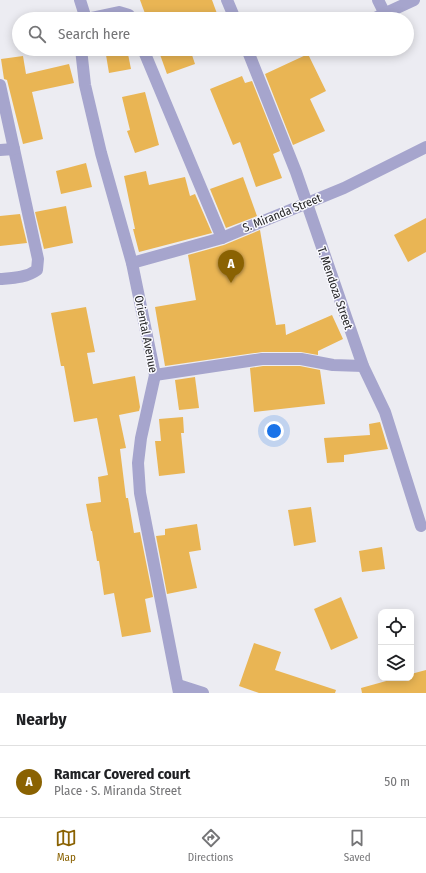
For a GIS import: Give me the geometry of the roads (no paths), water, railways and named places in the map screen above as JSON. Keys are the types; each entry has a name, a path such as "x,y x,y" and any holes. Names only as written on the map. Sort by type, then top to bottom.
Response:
{"street":[{"path":"80,0 84,12"},
{"path":"227,0 232,12"},
{"path":"378,0 384,12"},
{"path":"389,12 414,0"},
{"name":"Oriental Avenue","path":"82,56 86,93 132,263 155,375 141,438 138,463 140,492 179,689"},
{"path":"146,56 222,238"},
{"name":"T. Mendoza Street","path":"250,56 296,172 362,366 385,412 421,526"},
{"path":"0,85 38,259 37,270 30,275 0,279"},
{"name":"S. Miranda Street","path":"132,263 222,238 344,188 426,147"},
{"path":"0,150 14,149"},
{"path":"155,375 262,359 301,359 334,365 362,366"},
{"path":"179,689 203,693"}],"place":[{"name":"Ramcar Covered court","path":"231,283"}]}
